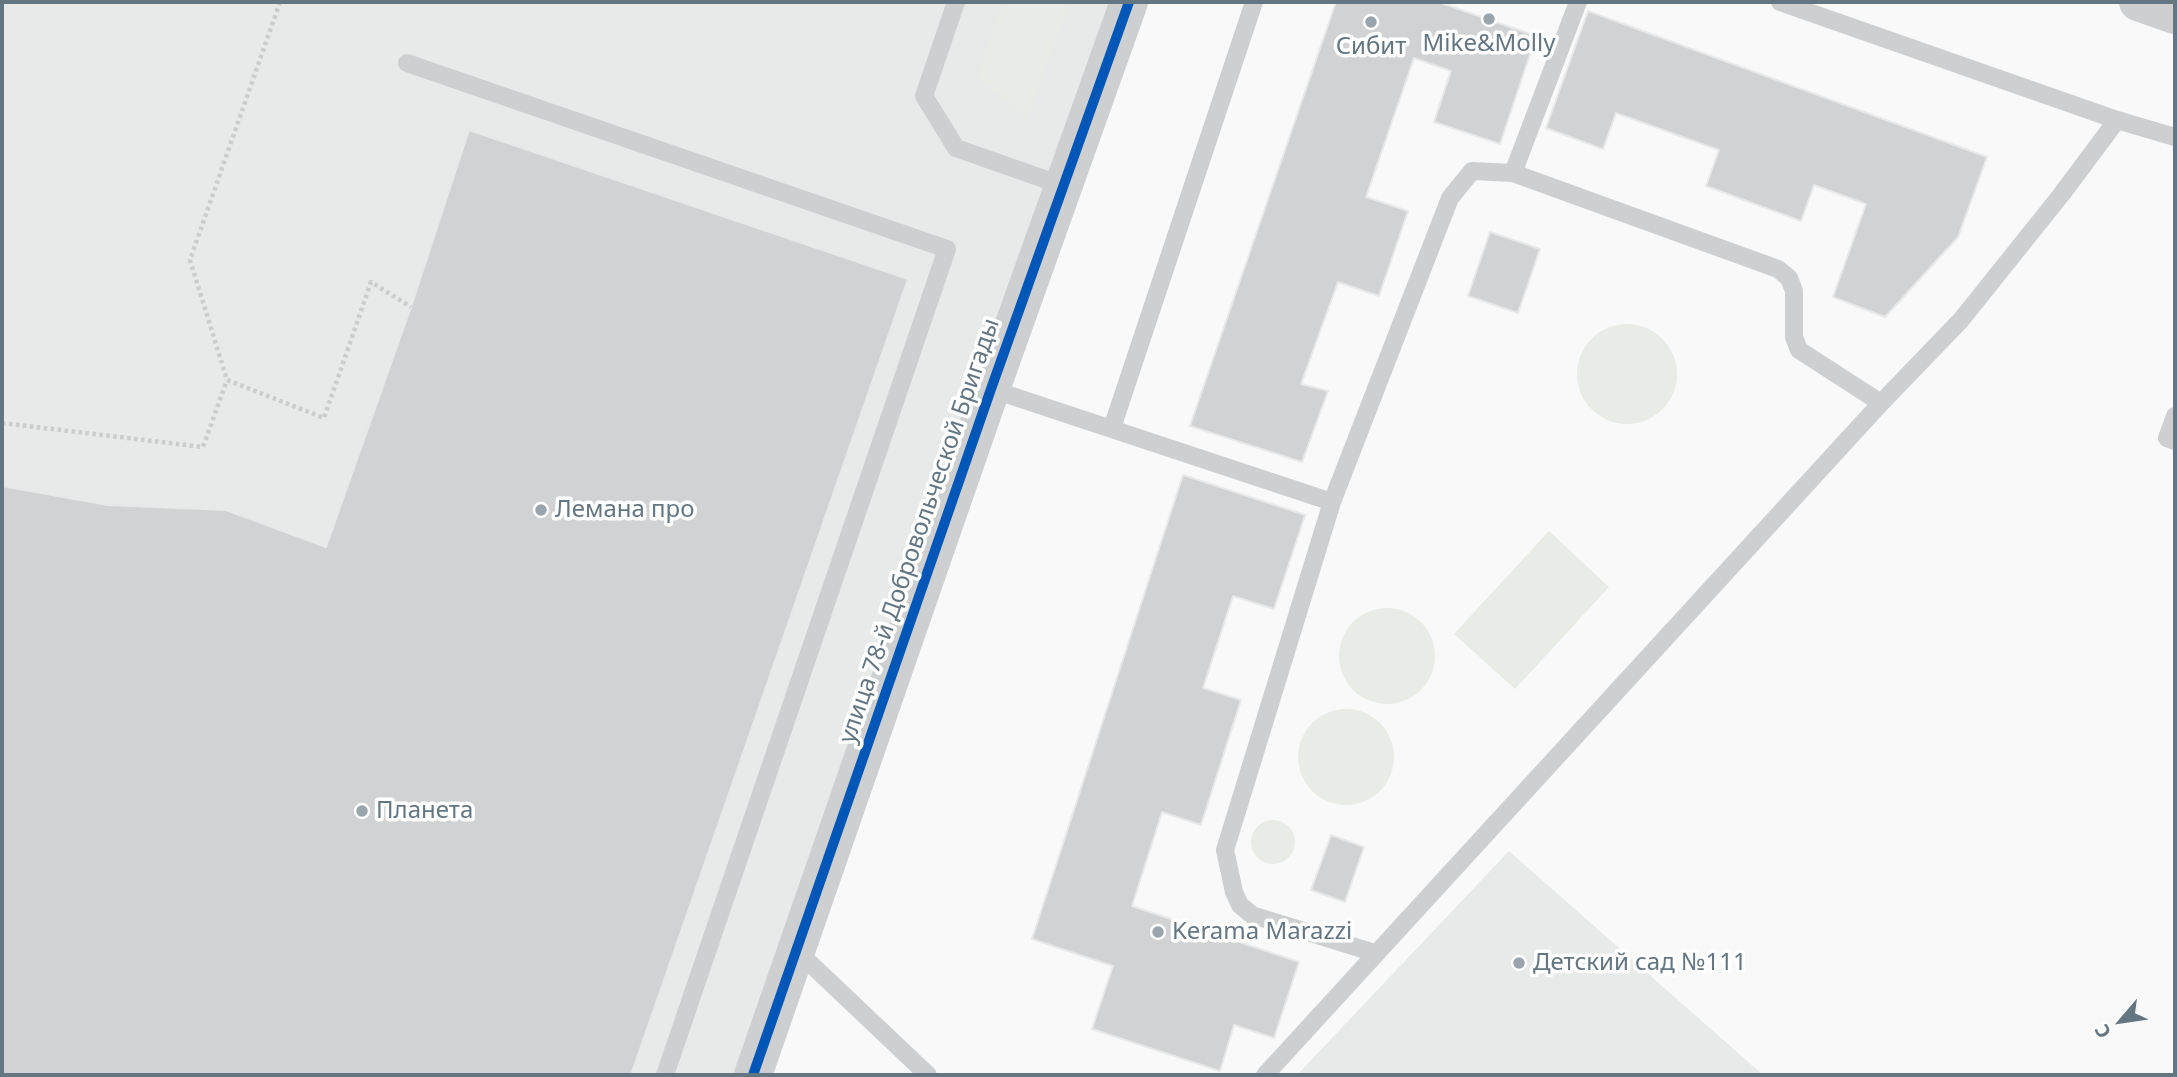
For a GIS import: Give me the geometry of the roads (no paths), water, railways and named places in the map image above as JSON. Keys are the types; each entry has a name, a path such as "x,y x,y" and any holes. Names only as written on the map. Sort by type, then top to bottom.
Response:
{"street":[{"name":"улица 78-й Добровольческой Бригады","path":"753,1075 991,389 1129,2"},
{"path":"2138,2 2175,15"}],"lane":[{"path":"957,2 924,96 956,148 1064,186"},
{"path":"1112,428 1254,2"},
{"path":"1513,173 1578,2"},
{"path":"1780,2 2117,120 2175,137"},
{"path":"407,63 947,249 665,1075"},
{"path":"1265,1075 1881,403 1961,320 2062,195 2117,120"},
{"path":"1375,953 1252,915 1240,905 1234,892 1225,850 1332,502 1450,198 1472,171 1513,173 1778,270 1789,278 1794,291 1794,337 1799,350 1881,403"},
{"path":"991,389 1332,502"},
{"path":"2175,416 2167,438 2175,441"},
{"path":"796,949 928,1075"}],"place":[{"name":"Mike&Molly","path":"1489,19"},
{"name":"Сибит","path":"1371,22"},
{"name":"Лемана про","path":"541,510"},
{"name":"Планета","path":"362,811"},
{"name":"Kerama Marazzi","path":"1158,932"},
{"name":"Детский сад №111","path":"1519,963"}]}
